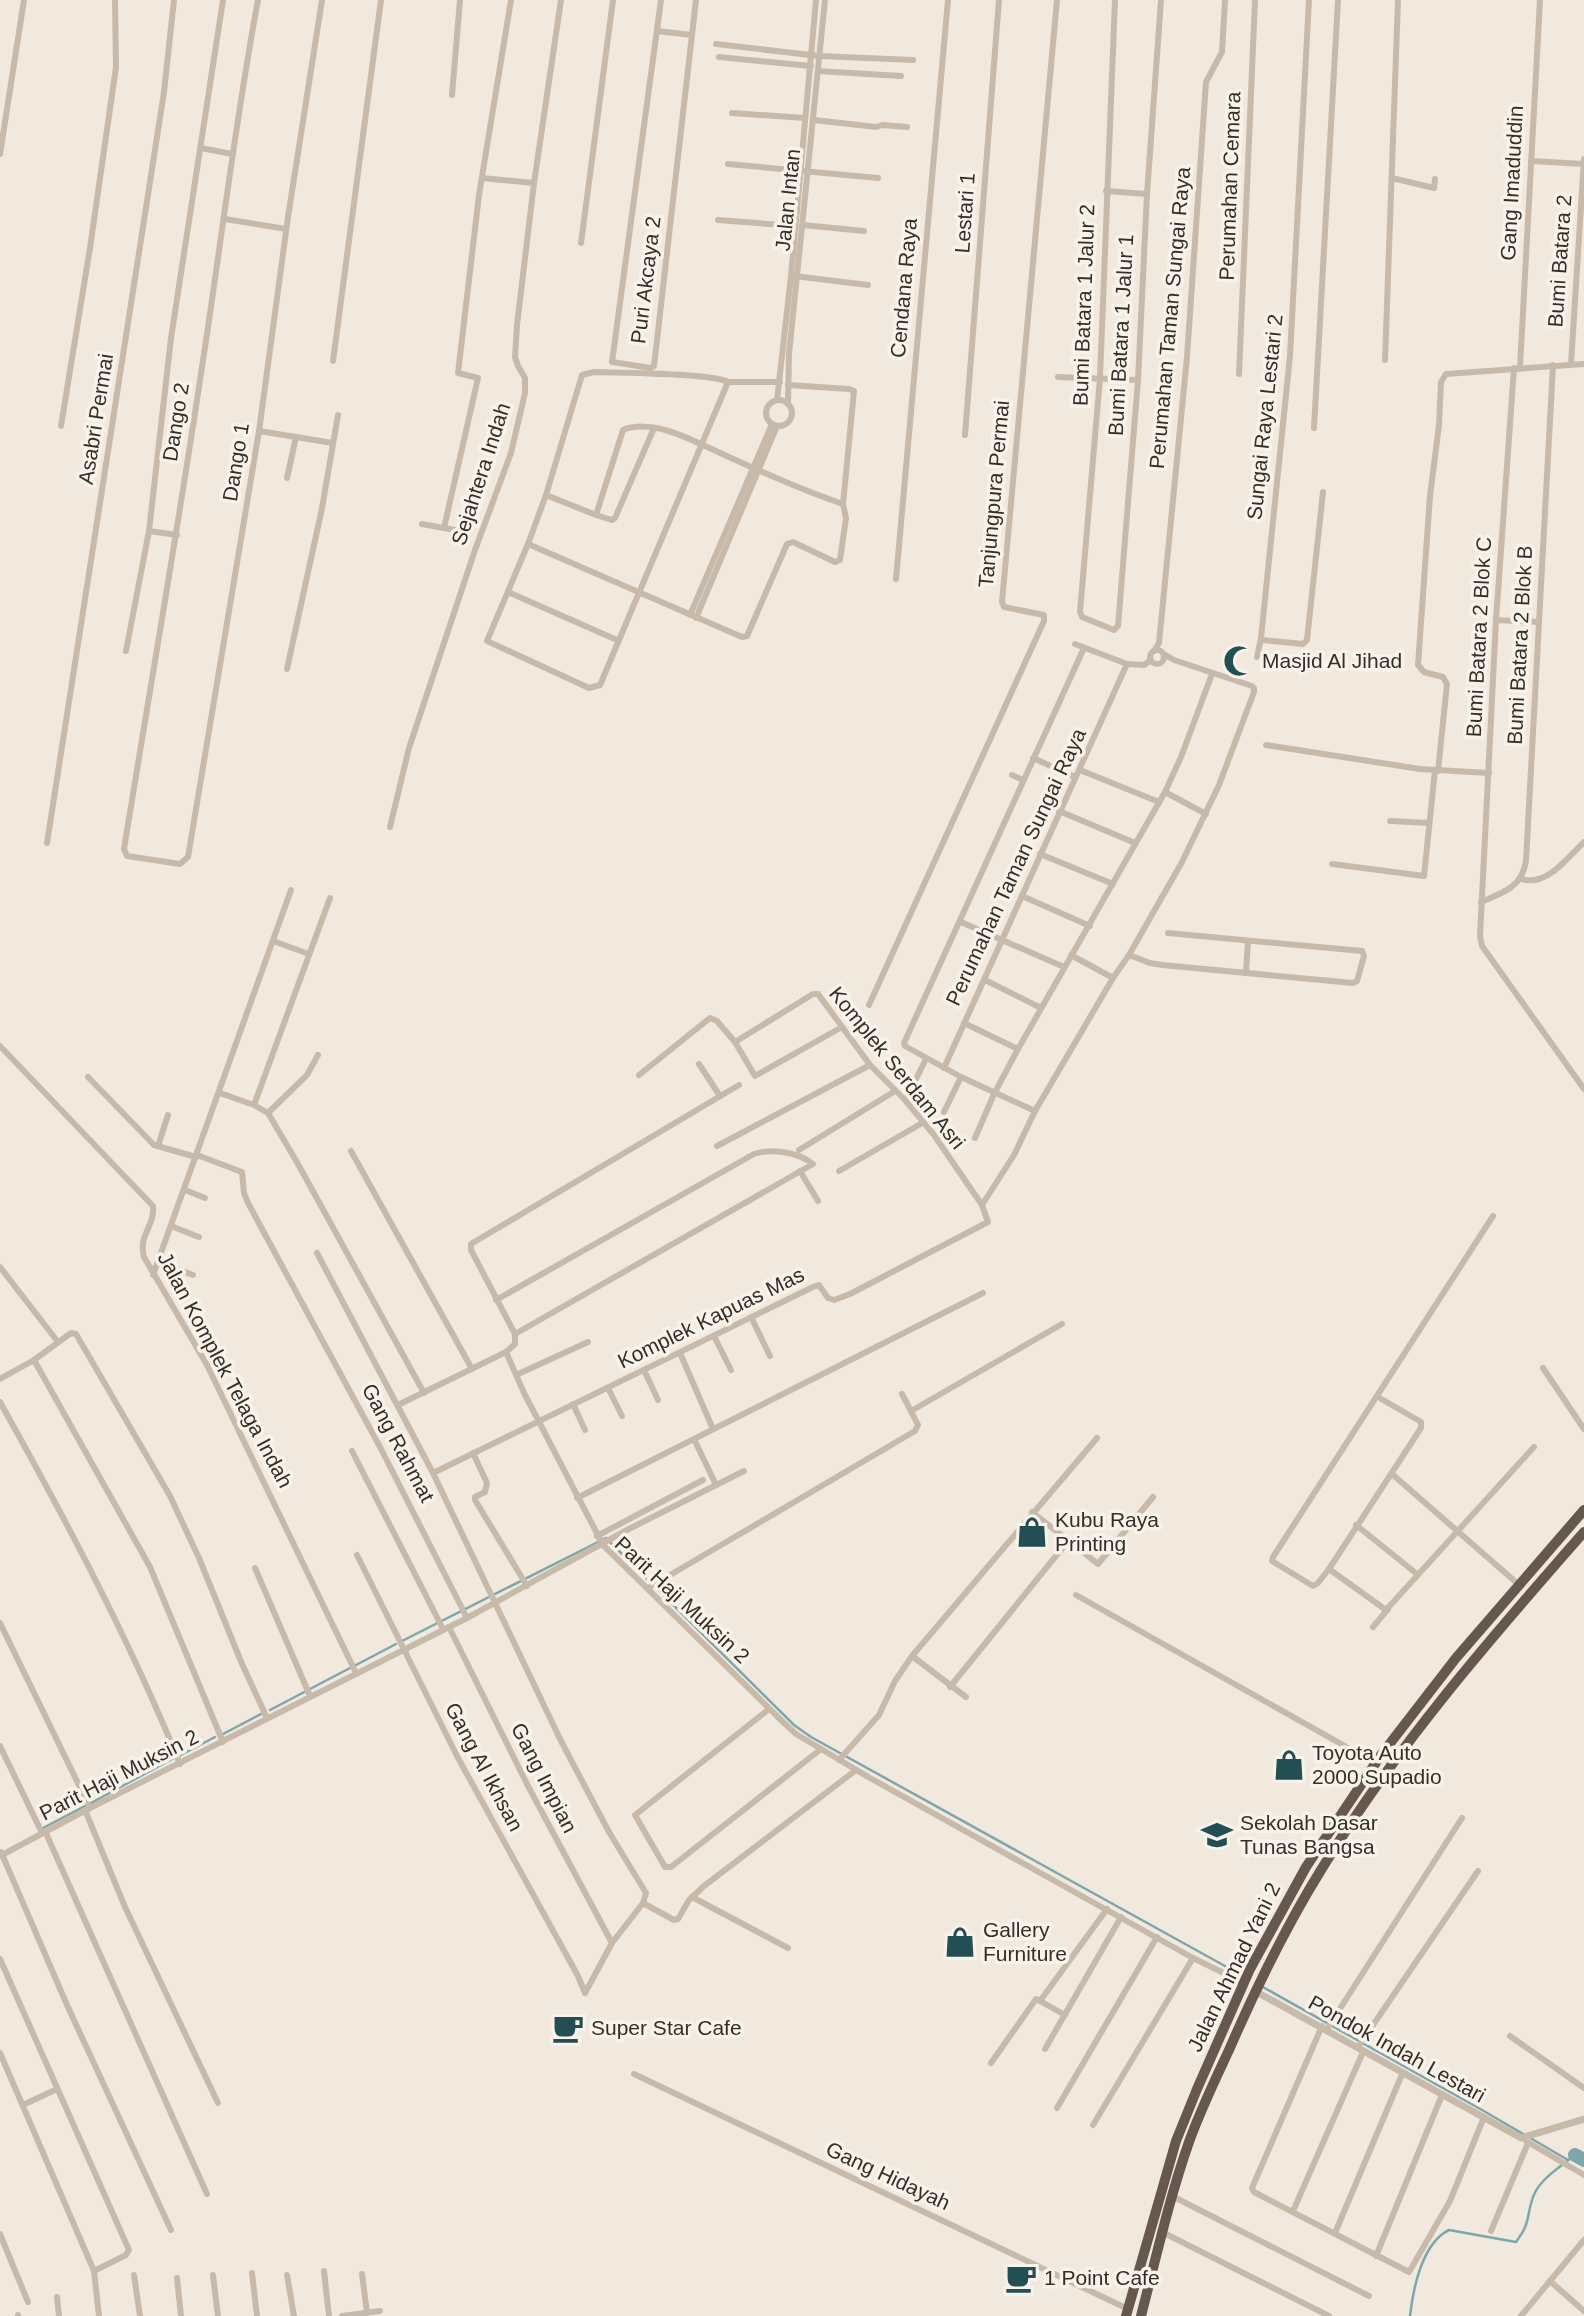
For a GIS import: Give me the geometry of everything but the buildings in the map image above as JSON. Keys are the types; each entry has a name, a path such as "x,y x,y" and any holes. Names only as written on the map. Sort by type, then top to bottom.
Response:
{"highway":[{"name":"Jalan Ahmad Yani 2","path":"1127,2312 1176,2141 1250,1969 1306,1867 1375,1763 1456,1658 1584,1510"},
{"name":"Jalan Ahmad Yani 2","path":"1141,2316 1189,2142 1263,1974 1320,1872 1392,1764 1468,1667 1584,1532"}],"street":[{"path":"0,154 24,0"},
{"path":"61,426 116,67 115,0"},
{"name":"Asabri Permai","path":"47,843 164,92 174,0"},
{"path":"126,650 149,531 171,338 223,0"},
{"name":"Dango 2","path":"124,849 177,535 225,219 241,90 258,0"},
{"name":"Dango 1","path":"124,849 127,856 180,864 188,857 259,431 286,229 322,0"},
{"path":"333,361 381,0"},
{"path":"452,95 460,0"},
{"path":"444,528 478,378 458,373 482,178 511,0"},
{"name":"Sejahtera Indah","path":"390,827 409,748 510,453 525,393 526,378 517,366 515,357 534,183 561,0"},
{"path":"581,243 613,0"},
{"name":"Puri Akcaya 2","path":"661,0 612,361 615,364 651,368 654,366 696,0"},
{"path":"777,400 799,225 800,171 810,66 815,56 816,0"},
{"name":"Jalan Intan","path":"799,225 814,120 818,69 815,56 825,0"},
{"name":"Cendana Raya","path":"896,579 948,0"},
{"name":"Lestari 1","path":"965,432 999,0"},
{"name":"Tanjungpura Permai","path":"869,1005 1044,621 1042,614 1004,607 1002,602 1057,0"},
{"name":"Bumi Batara 1 Jalur 2","path":"1080,612 1100,378 1115,0"},
{"name":"Bumi Batara 1 Jalur 1","path":"1080,612 1082,617 1114,631 1118,626 1138,380 1147,194 1161,0"},
{"name":"Perumahan Taman Sungai Raya","path":"1160,652 1187,357 1206,82 1223,52 1225,0"},
{"name":"Perumahan Cemara","path":"1239,374 1255,0"},
{"name":"Sungai Raya Lestari 2","path":"1257,657 1290,356 1309,0"},
{"path":"1314,428 1338,0"},
{"path":"1385,359 1398,0"},
{"name":"Gang Imaduddin","path":"1517,368 1540,0"},
{"path":"657,31 692,35"},
{"path":"716,44 815,56 913,60"},
{"path":"719,57 901,76"},
{"path":"732,113 806,118"},
{"path":"814,120 876,127 907,127"},
{"path":"201,148 232,154"},
{"name":"Bumi Batara 2","path":"1571,364 1584,159"},
{"path":"1531,161 1584,164"},
{"path":"728,164 878,178"},
{"path":"482,178 534,183"},
{"path":"1392,178 1434,188"},
{"path":"1434,198 1435,179"},
{"path":"1106,191 1147,194"},
{"path":"225,219 286,229"},
{"path":"718,220 864,231"},
{"path":"794,276 868,285"},
{"name":"Jalan Intan","path":"788,404 794,276"},
{"path":"1332,864 1424,876 1447,684 1443,677 1424,672 1418,665 1441,382 1447,374 1584,364"},
{"name":"Bumi Batara 2 Blok B","path":"1521,879 1526,862 1553,365"},
{"name":"Bumi Batara 2 Blok C","path":"1517,368 1496,620 1479,930 1482,946 1584,1089"},
{"path":"728,382 600,685 589,688 487,641 546,495 582,375 594,372 722,379 728,382 779,382"},
{"path":"1058,377 1138,380"},
{"path":"528,544 742,638 747,635 787,544 793,542 835,562 840,560 846,518 843,504 854,391 788,385"},
{"path":"777,400 788,404 791,409 792,418 786,425 774,425 767,420 766,411 770,404 777,400"},
{"path":"287,669 322,508 338,415"},
{"path":"693,616 774,425"},
{"path":"596,515 623,430 631,427 654,428 694,440 757,470 843,504"},
{"path":"546,495 612,520 654,428"},
{"path":"259,431 333,443"},
{"path":"287,478 296,438"},
{"path":"1261,638 1303,644 1307,640 1322,492"},
{"path":"422,524 460,531"},
{"path":"149,531 177,535"},
{"path":"508,592 617,640"},
{"path":"1496,620 1539,622"},
{"path":"1075,644 1127,664 1144,665 1151,660"},
{"path":"1035,1111 943,1068 904,1044 1084,648"},
{"path":"1160,652 1164,659 1161,664"},
{"path":"982,1205 1014,1155 1035,1111 1182,862 1227,765 1255,688 1174,660 1160,652 1151,654 1151,660 1155,664 1174,660"},
{"name":"Perumahan Taman Sungai Raya","path":"943,1068 1127,664"},
{"path":"975,1138 1018,1048 1159,802 1181,757 1212,674"},
{"path":"1266,744 1437,770 1489,773"},
{"path":"1033,758 1159,802"},
{"path":"1012,775 1023,780"},
{"path":"1164,792 1206,814"},
{"path":"1059,811 1135,844"},
{"path":"1390,821 1429,823"},
{"path":"1481,906 1521,879 1529,882 1548,876 1584,842"},
{"path":"1040,855 1113,884"},
{"path":"153,1275 291,890"},
{"path":"1022,896 1090,926"},
{"path":"254,1105 330,898"},
{"path":"961,922 1064,967"},
{"path":"1129,955 1150,964 1353,983 1357,981 1364,956 1362,951 1168,933"},
{"path":"273,941 309,954"},
{"path":"1246,972 1248,941"},
{"path":"1071,955 1113,978"},
{"path":"985,980 1041,1008"},
{"name":"Komplek Serdam Asri","path":"734,1042 816,993 870,1065 923,1122 982,1205"},
{"path":"639,1074 710,1018 717,1021 734,1042 755,1076 842,1027"},
{"path":"964,1023 1018,1048"},
{"name":"Jalan Komplek Telaga Indah","path":"0,1046 151,1202 153,1213 141,1247 153,1275 217,1384 354,1668"},
{"path":"268,1113 307,1075 318,1055"},
{"path":"908,1095 926,1059"},
{"path":"699,1064 720,1097"},
{"path":"717,1146 870,1065"},
{"path":"88,1077 154,1145 197,1156"},
{"path":"944,1112 961,1077"},
{"path":"398,1405 506,1352 515,1344 516,1334 471,1250 471,1244 740,1085"},
{"path":"799,1150 895,1091"},
{"path":"220,1093 268,1113 424,1393"},
{"path":"158,1146 168,1115"},
{"path":"839,1171 923,1122"},
{"path":"496,1300 754,1154 768,1150 809,1160 813,1164 516,1334"},
{"path":"351,1151 472,1369"},
{"name":"Gang Rahmat","path":"197,1156 242,1172 248,1203 295,1287 467,1618"},
{"path":"800,1171 818,1201"},
{"path":"184,1189 205,1198"},
{"name":"Komplek Kapuas Mas","path":"433,1473 820,1285 828,1298 834,1300 850,1294 985,1224 989,1219 982,1205"},
{"path":"1378,1398 1422,1425 1329,1569 1313,1586 1272,1560 1493,1216"},
{"path":"171,1226 199,1237"},
{"path":"317,1253 433,1473 561,1741 609,1832 646,1893 643,1903 612,1943"},
{"path":"158,1262 193,1275"},
{"path":"0,1268 58,1342"},
{"path":"577,1498 983,1293"},
{"path":"751,1317 770,1356"},
{"path":"911,1411 1062,1324"},
{"path":"0,1379 34,1360 72,1332 79,1338 170,1496 200,1558 267,1718"},
{"path":"714,1336 732,1370"},
{"path":"516,1376 588,1342"},
{"path":"506,1352 538,1421 603,1545 744,1471"},
{"path":"680,1353 713,1430"},
{"path":"34,1360 139,1546 223,1742"},
{"path":"1543,1368 1584,1429"},
{"path":"644,1370 658,1400"},
{"path":"608,1388 622,1416"},
{"path":"648,1588 915,1431 918,1426 902,1394"},
{"path":"0,1402 95,1578 180,1764"},
{"path":"573,1404 585,1430"},
{"path":"839,1760 879,1715 895,1681 912,1656 1097,1438"},
{"path":"694,1439 716,1485"},
{"path":"1373,1627 1417,1574 1534,1447"},
{"name":"Gang Impian","path":"352,1451 612,1943"},
{"path":"473,1453 487,1483 485,1492 475,1497 475,1500 526,1584"},
{"path":"1392,1474 1518,1584"},
{"path":"597,1536 703,1480"},
{"path":"1032,1512 1098,1564 1153,1497"},
{"path":"1356,1525 1417,1574"},
{"path":"950,1687 1068,1541"},
{"name":"Parit Haji Muksin 2","path":"1,1854 223,1742 310,1696 354,1668 403,1649 467,1618 603,1545 796,1734 1193,1958 1244,1983"},
{"name":"Gang Al Ikhsan","path":"356,1555 457,1756 585,1993 612,1943"},
{"path":"255,1568 310,1696"},
{"path":"1329,1569 1383,1609 1390,1607"},
{"path":"1076,1595 1375,1763"},
{"path":"0,1623 87,1809 125,1907 218,2104"},
{"path":"912,1656 966,1697"},
{"path":"769,1709 635,1815 666,1867 671,1867 821,1749"},
{"path":"0,1746 44,1832 207,2194"},
{"path":"643,1903 676,1920 692,1897 856,1770"},
{"path":"1462,1818 1325,2028 1252,2188 1254,2192 1409,2272 1450,2201 1484,2117"},
{"path":"1,1854 67,2006 171,2231"},
{"path":"1293,2211 1360,2050 1478,1871"},
{"path":"692,1897 788,1948"},
{"path":"1040,2001 1107,1909"},
{"path":"1045,2049 1121,1917"},
{"path":"1057,2108 1157,1937"},
{"path":"1093,2126 1193,1958"},
{"path":"0,1959 128,2250 126,2255 94,2271"},
{"name":"Pondok Indah Lestari","path":"1255,1991 1525,2140"},
{"path":"991,2063 1036,1999 1065,2015"},
{"path":"1510,2036 1584,2088"},
{"path":"0,2053 94,2271 99,2316"},
{"path":"1335,2233 1403,2072"},
{"name":"Gang Hidayah","path":"634,2074 1127,2312"},
{"path":"23,2105 57,2089"},
{"path":"1376,2256 1442,2095"},
{"path":"1491,2231 1525,2140 1584,2119"},
{"path":"1525,2140 1584,2175"},
{"path":"1172,2196 1368,2296"},
{"path":"1162,2232 1329,2316"},
{"path":"0,2234 28,2302"},
{"path":"1521,2316 1584,2239"},
{"path":"324,2271 329,2316"},
{"path":"252,2273 257,2316"},
{"path":"362,2274 368,2313"},
{"path":"134,2275 140,2316"},
{"path":"213,2275 218,2316"},
{"path":"287,2275 294,2316"},
{"path":"177,2278 181,2316"},
{"path":"1550,2281 1584,2314"},
{"path":"57,2297 59,2316"},
{"path":"342,2316 380,2311"}],"waterway":[{"path":"402,1641 606,1538 794,1725 811,1737 1243,1976"},
{"path":"356,1665 396,1644"},
{"path":"270,1710 350,1668"},
{"path":"223,1734 261,1714"},
{"path":"179,1756 215,1737"},
{"path":"91,1803 174,1758"},
{"path":"43,1828 85,1806"},
{"path":"1261,1986 1568,2160"},
{"path":"1567,2161 1575,2155"},
{"path":"1575,2155 1584,2160"},
{"path":"1410,2316 1420,2268 1440,2236 1449,2230 1516,2242 1526,2226 1537,2189 1562,2165"}],"place":[{"name":"Masjid Al Jihad","path":"1239,661"},
{"name":"Kubu Raya Printing","path":"1032,1532"},
{"name":"Toyota Auto 2000 Supadio","path":"1289,1765"},
{"name":"Sekolah Dasar Tunas Bangsa","path":"1217,1835"},
{"name":"Gallery Furniture","path":"960,1942"},
{"name":"Super Star Cafe","path":"568,2028"},
{"name":"1 Point Cafe","path":"1021,2278"}]}
